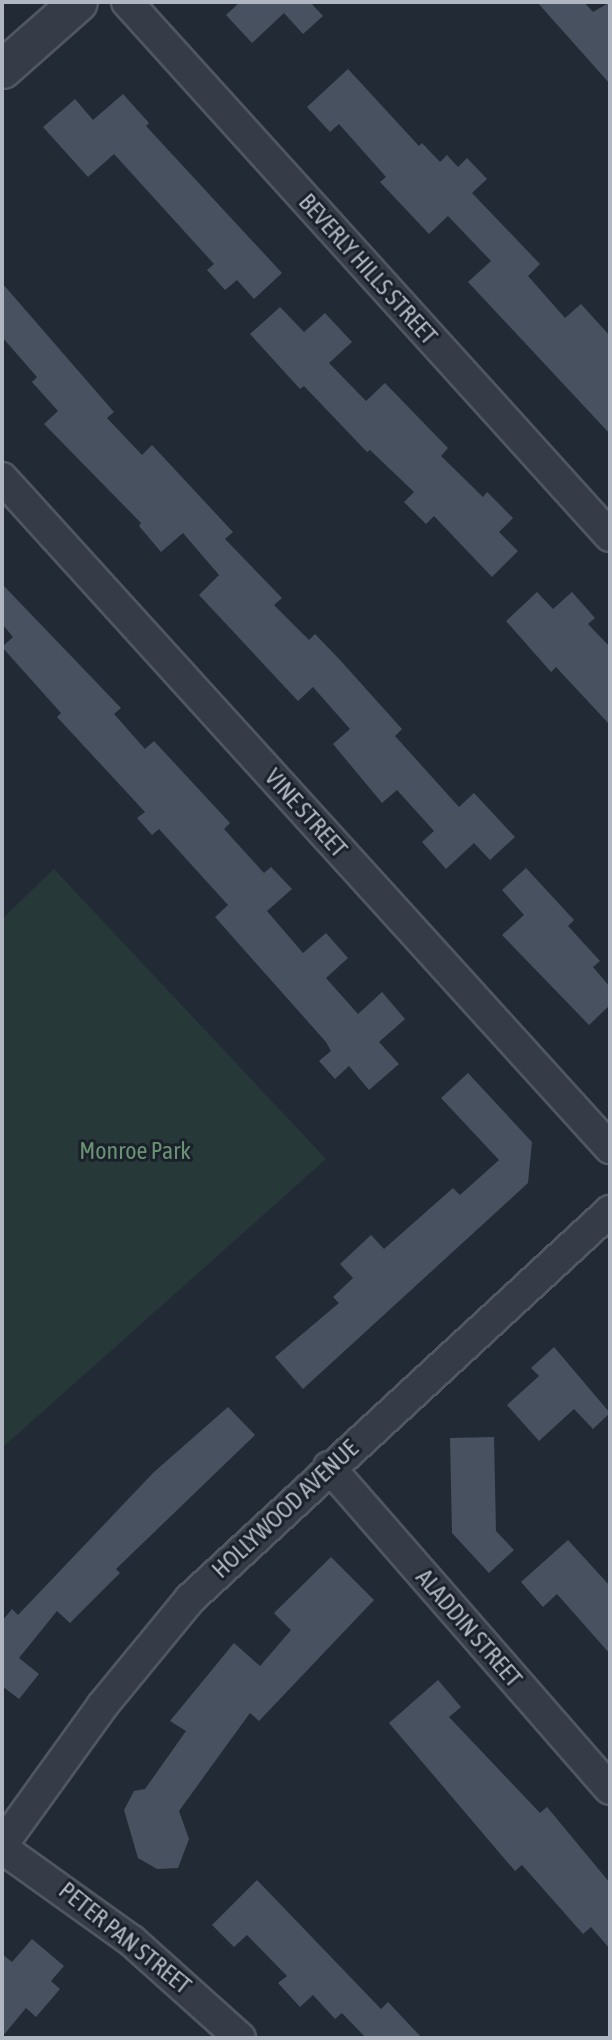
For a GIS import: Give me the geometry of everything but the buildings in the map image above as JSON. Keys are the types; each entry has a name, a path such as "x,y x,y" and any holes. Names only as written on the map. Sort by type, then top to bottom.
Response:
{"street":[{"path":"2,69 78,2"},
{"name":"BEVERLY HILLS STREET","path":"127,2 610,536"},
{"name":"VINE STREET","path":"2,478 610,1148"},
{"name":"HOLLYWOOD AVENUE","path":"2,1847 103,1705 181,1609 329,1467 610,1211"},
{"name":"ALADDIN STREET","path":"329,1467 610,1789"},
{"name":"PETER PAN STREET","path":"2,1847 132,1941 240,2038"}],"green space":[{"name":"Monroe Park","path":"54,869 326,1159 2,1448 2,919"}]}
